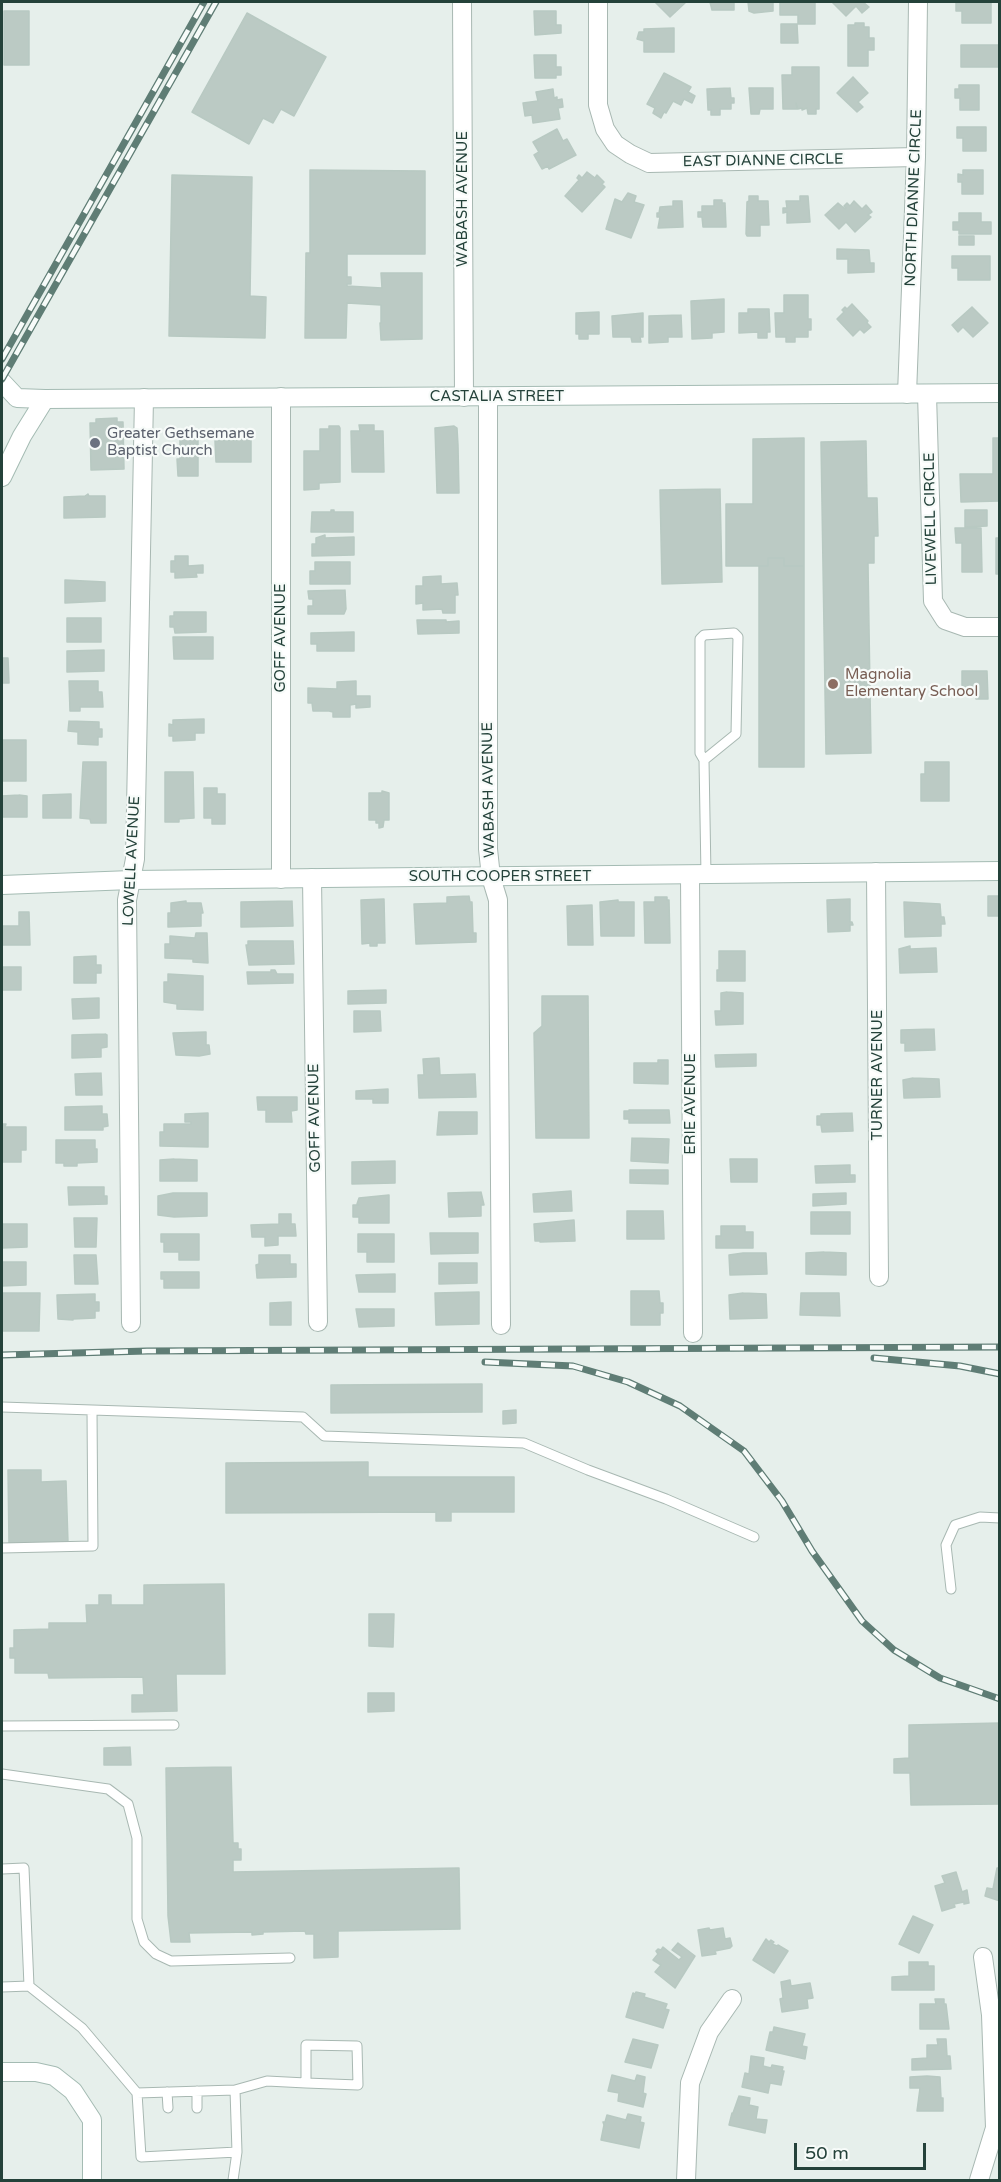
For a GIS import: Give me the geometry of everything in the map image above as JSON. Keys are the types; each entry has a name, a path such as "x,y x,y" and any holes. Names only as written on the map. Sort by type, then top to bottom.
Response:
{"street":[{"name":"WABASH AVENUE","path":"462,2 464,397"},
{"name":"EAST DIANNE CIRCLE","path":"598,2 598,105 605,129 615,144 630,154 649,163 916,157"},
{"name":"NORTH DIANNE CIRCLE","path":"907,394 916,157 918,2"},
{"name":"CASTALIA STREET","path":"2,382 17,398 45,399 999,393"},
{"name":"LIVEWELL CIRCLE","path":"927,394 933,601 945,620 965,627 999,627"},
{"name":"GOFF AVENUE","path":"281,397 281,879"},
{"name":"WABASH AVENUE","path":"488,397 488,849 491,876 498,900 501,1325"},
{"name":"LOWELL AVENUE","path":"131,1323 128,911 135,855 144,398"},
{"path":"2,477 22,436 45,399"},
{"name":"SOUTH COOPER STREET","path":"2,885 131,880 999,871"},
{"name":"TURNER AVENUE","path":"876,872 879,1277"},
{"name":"ERIE AVENUE","path":"693,1333 698,875"},
{"name":"GOFF AVENUE","path":"312,878 318,1322"},
{"path":"979,2181 994,2128 991,2015 983,1957"},
{"path":"686,2181 690,2083 709,2032 732,2000"},
{"path":"2,2072 36,2072 54,2076 73,2091 92,2120 92,2181"}],"lane":[{"path":"698,875 704,760 700,753 700,639 704,634 734,633 738,637 736,734 704,760"},
{"path":"2,1407 303,1417 324,1436 524,1443 666,1499 754,1537"},
{"path":"2,1548 93,1546 92,1410"},
{"path":"951,1589 946,1545 955,1525 980,1517 999,1518"},
{"path":"2,1726 174,1725"},
{"path":"2,1774 108,1789 128,1804 137,1838 137,1919 144,1942 156,1954 171,1961 290,1958"},
{"path":"2,1869 24,1868 29,1986"},
{"path":"2,1987 29,1986 82,2028 137,2093 141,2157 169,2150 198,2154 237,2152"},
{"path":"137,2093 235,2090 267,2080 306,2083 358,2085 357,2046 306,2045 306,2083"},
{"path":"233,2181 237,2152 235,2090"},
{"path":"197,2091 197,2108"},
{"path":"167,2092 168,2108"},
{"path":"198,2144 198,2154"}],"building":[{"path":"655,2 686,2 670,17"},
{"path":"710,2 734,2 734,10 712,10"},
{"path":"748,2 773,2 773,11 754,13 749,11"},
{"path":"780,2 815,2 815,24 798,24 798,15 780,15"},
{"path":"832,2 863,2 869,7 862,13 856,6 846,16"},
{"path":"956,2 991,2 991,23 962,23 962,11 956,11"},
{"path":"4,11 29,11 29,65 4,65"},
{"path":"534,11 556,11 556,25 561,25 561,33 535,35"},
{"path":"247,13 326,57 294,116 281,109 273,123 263,118 249,144 192,112"},
{"path":"855,23 864,23 864,27 869,27 869,38 874,38 874,50 868,50 868,66 848,66 848,25 855,25"},
{"path":"781,24 797,24 798,43 781,43"},
{"path":"674,28 674,52 644,52 644,41 637,39 639,32 644,32 644,29"},
{"path":"961,45 1000,45 1000,67 961,67"},
{"path":"534,55 556,55 556,67 561,67 561,75 556,75 556,78 535,78"},
{"path":"792,67 819,67 819,109 816,109 816,114 808,114 807,108 798,109 796,103 797,109 783,109 782,75 792,75"},
{"path":"664,73 691,87 688,92 695,96 692,103 684,99 681,105 673,101 661,118 653,113 655,108 647,104"},
{"path":"853,77 868,93 858,102 863,107 857,112 837,93"},
{"path":"959,85 979,85 979,110 960,110 960,98 955,98 955,89 959,89"},
{"path":"730,88 731,98 734,98 731,109 720,109 720,115 711,115 711,110 708,110 707,89"},
{"path":"749,88 773,88 773,109 760,109 759,114 751,114"},
{"path":"553,89 554,98 562,99 563,107 558,108 560,119 533,123 532,115 525,116 523,103 538,101 536,92"},
{"path":"957,127 986,127 986,151 963,151 963,138 957,138"},
{"path":"557,129 563,141 567,139 576,155 549,169 548,166 542,169 534,155 539,152 533,142"},
{"path":"310,170 425,171 425,254 347,254 347,277 351,277 351,284 347,286 382,288 381,273 422,273 422,339 381,340 381,305 347,303 346,338 305,338 306,253 310,253"},
{"path":"963,170 983,170 983,194 962,194 962,182 958,182 958,174 963,175"},
{"path":"587,172 595,178 597,175 604,182 602,184 605,187 582,212 565,196 579,180 577,178 579,175 582,178"},
{"path":"172,175 252,177 250,296 266,297 265,338 169,336"},
{"path":"628,193 636,196 634,202 644,205 631,238 606,229 615,199 622,202"},
{"path":"749,196 758,196 758,201 768,201 769,225 760,225 760,236 747,236 746,234"},
{"path":"800,196 808,196 810,222 787,223 787,212 783,213 783,208 787,208 786,201 800,201"},
{"path":"714,200 722,200 722,203 725,203 726,227 703,227 702,217 698,217 698,212 702,212 702,206 714,206"},
{"path":"673,201 682,201 683,227 658,228 660,217 657,217 657,213 660,207 673,206"},
{"path":"854,201 862,209 866,205 872,212 868,215 871,217 855,232 846,222 839,229 825,215 838,203 845,209 844,206 847,203 850,206"},
{"path":"959,213 981,213 981,222 991,222 991,234 959,234 959,230 953,230 953,222 959,222"},
{"path":"959,236 974,236 974,245 959,245"},
{"path":"837,249 869,250 870,263 874,263 874,272 848,273 848,259 837,259"},
{"path":"952,256 990,256 990,280 958,280 958,268 952,268"},
{"path":"784,295 808,295 808,319 811,319 811,330 808,330 808,337 795,337 795,342 786,342 786,337 776,337 775,313 784,313"},
{"path":"724,299 724,332 712,333 712,338 692,339 691,301"},
{"path":"852,304 871,327 864,333 860,329 853,336 837,319 844,312 842,310 845,307 847,309"},
{"path":"972,307 988,323 973,337 963,327 958,332 952,325"},
{"path":"748,309 769,309 770,332 767,332 767,338 758,338 758,332 739,333 739,313 748,313"},
{"path":"599,312 599,334 588,334 588,339 579,339 579,334 576,334 576,313"},
{"path":"643,313 641,342 632,342 631,337 613,337 612,316"},
{"path":"681,315 682,337 668,337 668,342 649,343 649,316"},
{"path":"117,418 117,422 123,422 124,469 91,470 90,423 96,423 96,419"},
{"path":"359,425 374,425 374,431 383,431 384,472 352,472 351,431 360,431"},
{"path":"329,426 340,428 340,482 319,483 319,489 304,490 304,451 320,451 320,429 329,429"},
{"path":"454,426 457,428 459,493 437,493 435,428"},
{"path":"180,436 198,436 198,476 178,476 177,459 180,459"},
{"path":"238,437 251,437 251,462 216,462 215,441 238,440"},
{"path":"804,438 804,566 784,566 784,558 768,558 768,566 726,566 726,504 753,504 753,439"},
{"path":"993,438 1000,438 1000,501 961,502 960,474 993,474"},
{"path":"866,441 867,498 877,498 878,536 874,536 874,563 868,563 871,753 826,754 821,442"},
{"path":"720,489 722,582 662,584 660,490"},
{"path":"88,494 89,496 105,496 105,517 64,518 64,497"},
{"path":"331,510 353,512 353,532 311,532 312,512 331,512"},
{"path":"965,510 987,510 987,526 965,527"},
{"path":"955,528 981,528 982,572 962,572 962,543 956,543"},
{"path":"325,535 325,538 354,537 354,555 312,556 312,544 316,544 316,538"},
{"path":"996,538 1000,538 1000,574 996,574"},
{"path":"175,556 188,556 188,566 203,565 203,573 196,573 197,577 175,578 175,572 171,572 171,561 175,561"},
{"path":"768,558 784,558 784,566 804,566 804,767 759,767 759,566 768,566"},
{"path":"315,562 350,562 350,584 310,584 310,571 315,571"},
{"path":"441,576 441,584 457,583 455,613 443,613 442,609 423,610 423,603 416,604 416,586 423,586 423,577"},
{"path":"65,580 105,582 105,601 65,603"},
{"path":"345,590 344,614 308,614 308,606 313,606 313,599 309,599 308,591"},
{"path":"174,612 206,612 206,632 175,633 174,627 170,627 170,616 174,616"},
{"path":"67,618 101,618 101,642 67,642"},
{"path":"417,620 459,621 459,633 418,634"},
{"path":"354,632 354,651 317,651 317,644 311,644 311,633"},
{"path":"173,637 213,637 213,659 174,659"},
{"path":"104,650 104,671 67,672 67,651"},
{"path":"2,658 8,658 9,683 2,683"},
{"path":"962,671 987,671 988,699 976,699 976,688 962,688"},
{"path":"69,681 98,681 98,692 102,692 103,707 80,707 80,711 70,711"},
{"path":"356,681 356,696 370,696 370,707 356,708 356,704 350,705 350,717 333,717 333,712 313,711 312,703 308,703 308,688 337,689 337,682"},
{"path":"204,719 204,733 195,733 195,740 173,741 173,736 169,736 169,724 173,725 173,720"},
{"path":"69,721 99,722 102,737 98,737 98,745 78,744 78,732 68,731"},
{"path":"2,740 26,740 26,781 2,781"},
{"path":"83,762 106,762 106,823 91,823 90,819 80,818"},
{"path":"925,762 949,762 949,801 921,801 921,774 925,774"},
{"path":"165,772 193,772 194,818 179,819 179,822 165,822"},
{"path":"204,788 217,788 217,794 225,794 225,824 212,824 212,818 204,818"},
{"path":"382,791 389,793 389,820 384,820 383,827 379,828 376,820 369,820 369,793 382,793"},
{"path":"71,794 71,818 43,818 43,795"},
{"path":"2,796 27,796 27,817 2,817"},
{"path":"469,896 472,902 473,933 476,933 476,942 416,944 414,904 447,903 447,897"},
{"path":"988,896 1000,896 1000,916 988,916"},
{"path":"655,897 667,897 669,900 670,943 645,943 644,902 655,902"},
{"path":"384,899 385,943 377,943 377,946 370,946 370,943 362,944 361,900"},
{"path":"850,899 850,922 853,925 850,925 850,931 828,932 827,900"},
{"path":"618,900 618,902 634,902 634,936 601,936 600,902"},
{"path":"186,901 186,903 201,903 203,913 201,913 201,926 168,927 171,903"},
{"path":"292,901 293,926 241,927 241,902"},
{"path":"904,902 940,904 941,917 944,917 945,924 941,924 941,936 905,937"},
{"path":"592,905 593,945 568,945 567,906"},
{"path":"19,912 29,912 30,945 2,945 2,926 19,926"},
{"path":"196,933 207,933 208,963 193,962 193,959 165,958 165,944 170,944 170,936 195,938"},
{"path":"248,941 293,941 294,964 249,965 246,945"},
{"path":"910,946 910,949 936,948 937,972 900,973 899,949"},
{"path":"719,951 745,951 745,981 717,981"},
{"path":"96,956 96,965 101,965 101,973 96,973 96,983 74,983 74,957"},
{"path":"2,967 21,967 21,990 2,990"},
{"path":"275,970 277,974 293,974 293,983 248,984 247,972 271,972"},
{"path":"168,974 203,976 203,1010 177,1009 177,1004 164,1002 164,982 168,982"},
{"path":"386,990 386,1003 348,1004 348,991"},
{"path":"721,993 743,993 743,1024 716,1025 715,1011 721,1011"},
{"path":"542,996 588,996 589,1138 536,1138 534,1033 542,1026"},
{"path":"99,998 99,1018 73,1019 72,999"},
{"path":"354,1011 380,1011 381,1031 354,1032"},
{"path":"934,1029 935,1050 905,1051 905,1043 901,1043 901,1030"},
{"path":"206,1032 206,1045 209,1045 210,1054 176,1055 173,1033"},
{"path":"72,1035 107,1035 107,1047 101,1048 101,1057 72,1058"},
{"path":"756,1054 756,1066 716,1067 715,1055"},
{"path":"439,1058 440,1075 475,1074 476,1097 419,1098 418,1075 424,1075 423,1059"},
{"path":"658,1060 668,1060 668,1084 634,1083 634,1063 658,1063"},
{"path":"101,1073 102,1095 76,1095 75,1074"},
{"path":"939,1079 940,1097 904,1098 903,1080"},
{"path":"388,1089 388,1103 373,1103 373,1099 356,1099 356,1091"},
{"path":"257,1097 297,1097 297,1110 291,1111 292,1122 266,1122 266,1110 258,1110"},
{"path":"102,1106 102,1114 107,1114 108,1126 103,1127 103,1130 65,1130 65,1107"},
{"path":"669,1110 670,1123 629,1123 629,1119 624,1119 624,1111"},
{"path":"439,1112 477,1112 477,1134 437,1135"},
{"path":"208,1113 208,1147 160,1146 160,1132 164,1132 164,1124 191,1124 191,1122 185,1122 185,1114"},
{"path":"852,1113 853,1131 822,1132 821,1125 817,1125 817,1116 821,1114"},
{"path":"2,1124 6,1124 5,1127 26,1127 26,1150 21,1150 21,1162 2,1162"},
{"path":"632,1138 669,1139 668,1163 631,1161"},
{"path":"56,1140 95,1140 97,1162 77,1163 77,1166 64,1166 64,1163 56,1163"},
{"path":"730,1159 757,1159 757,1182 731,1182"},
{"path":"160,1160 197,1160 197,1181 160,1181"},
{"path":"395,1161 395,1183 352,1184 352,1162"},
{"path":"850,1165 850,1175 855,1175 855,1182 816,1183 815,1166"},
{"path":"630,1170 668,1170 668,1184 630,1183"},
{"path":"68,1187 104,1187 107,1204 69,1205"},
{"path":"571,1191 572,1211 534,1212 533,1194"},
{"path":"481,1192 484,1205 481,1205 481,1216 449,1217 448,1193"},
{"path":"173,1193 207,1193 207,1216 158,1215 158,1196"},
{"path":"846,1193 846,1204 813,1206 813,1194"},
{"path":"389,1195 389,1223 359,1223 359,1217 353,1217 353,1205 359,1205 357,1204 359,1198"},
{"path":"627,1211 663,1211 664,1239 627,1239"},
{"path":"811,1212 850,1212 850,1234 811,1234"},
{"path":"279,1214 291,1214 291,1224 295,1224 296,1236 278,1236 278,1245 265,1246 265,1237 252,1237 251,1225 279,1224"},
{"path":"74,1218 97,1218 96,1247 75,1247"},
{"path":"574,1220 575,1241 535,1241 534,1224"},
{"path":"2,1224 27,1224 27,1247 2,1248"},
{"path":"721,1226 745,1226 745,1232 753,1232 753,1248 716,1248 716,1236 721,1236"},
{"path":"430,1233 478,1233 478,1253 431,1254"},
{"path":"161,1234 199,1234 199,1260 179,1260 179,1252 164,1252"},
{"path":"358,1234 394,1234 394,1262 367,1262 367,1252 358,1252"},
{"path":"766,1253 767,1274 730,1275 729,1255"},
{"path":"806,1253 846,1253 846,1275 806,1274"},
{"path":"74,1255 96,1255 98,1284 75,1284"},
{"path":"259,1255 290,1255 290,1264 296,1264 296,1277 257,1278 256,1265 259,1264"},
{"path":"2,1262 26,1262 26,1285 2,1286"},
{"path":"439,1263 477,1263 477,1283 439,1284"},
{"path":"161,1272 199,1272 199,1288 164,1288"},
{"path":"395,1274 395,1292 359,1292 356,1275"},
{"path":"631,1291 659,1291 660,1303 663,1303 660,1325 631,1325"},
{"path":"479,1292 479,1324 436,1325 435,1293"},
{"path":"2,1293 40,1293 39,1331 2,1331"},
{"path":"801,1293 839,1293 840,1316 800,1315"},
{"path":"95,1294 95,1302 99,1302 99,1311 95,1311 95,1318 58,1319 57,1295"},
{"path":"766,1294 767,1318 730,1319 729,1295"},
{"path":"291,1302 291,1325 270,1325 270,1303"},
{"path":"356,1309 394,1309 394,1326 359,1327"},
{"path":"482,1384 482,1412 331,1413 331,1385"},
{"path":"516,1410 516,1423 503,1424 503,1411"},
{"path":"368,1462 368,1477 514,1477 514,1512 451,1512 451,1521 436,1521 436,1512 226,1513 226,1463"},
{"path":"8,1470 41,1470 41,1482 66,1481 68,1543 9,1544"},
{"path":"224,1584 225,1674 176,1674 177,1711 132,1712 132,1695 144,1695 143,1677 49,1678 48,1673 15,1673 15,1658 10,1658 10,1648 14,1648 14,1630 49,1629 49,1623 87,1623 86,1605 99,1605 99,1595 111,1595 111,1605 144,1605 144,1585"},
{"path":"369,1614 394,1614 393,1647 369,1646"},
{"path":"368,1693 394,1693 394,1711 368,1712"},
{"path":"1000,1723 1000,1804 911,1805 910,1773 894,1773 894,1759 909,1758 909,1725"},
{"path":"130,1747 131,1765 104,1765 104,1748"},
{"path":"231,1767 233,1843 238,1843 238,1849 241,1849 241,1860 233,1860 233,1872 459,1868 460,1929 338,1931 338,1957 314,1958 314,1934 306,1934 305,1931 263,1932 263,1934 252,1935 252,1932 189,1933 190,1942 171,1942 168,1916 166,1768"},
{"path":"997,1868 1000,1868 1000,1901 985,1896 987,1888 993,1889"},
{"path":"956,1872 962,1892 967,1890 969,1903 954,1904 955,1907 942,1911 935,1886 945,1883 942,1876"},
{"path":"913,1916 933,1925 919,1953 899,1944"},
{"path":"709,1928 710,1930 723,1928 725,1939 730,1938 732,1946 715,1951 716,1954 702,1956 698,1930"},
{"path":"766,1939 788,1951 774,1973 753,1960"},
{"path":"678,1943 695,1956 675,1988 655,1972 661,1965 653,1960 658,1954 656,1951 663,1947 679,1960 682,1957 672,1950"},
{"path":"909,1962 928,1962 928,1966 934,1966 934,1990 892,1990 892,1977 909,1976"},
{"path":"790,1980 791,1986 810,1983 813,1998 807,1999 808,2008 782,2012 781,1982"},
{"path":"636,1992 667,2004 665,2009 669,2010 663,2028 626,2017 633,1993"},
{"path":"935,1999 944,1999 949,2029 920,2029 920,2004 936,2004"},
{"path":"774,2027 805,2034 802,2046 807,2047 805,2059 766,2050 770,2032 773,2032"},
{"path":"633,2039 658,2045 651,2068 625,2062"},
{"path":"937,2039 946,2039 947,2056 950,2056 951,2069 912,2070 912,2059 927,2058 927,2045 938,2045"},
{"path":"751,2056 764,2058 763,2066 783,2067 781,2085 770,2083 768,2093 742,2087 745,2073 749,2074"},
{"path":"612,2075 635,2081 637,2075 645,2077 643,2093 646,2094 643,2107 618,2101 619,2093 608,2091"},
{"path":"910,2077 940,2077 943,2111 917,2111 920,2088 910,2088"},
{"path":"739,2096 750,2098 749,2105 758,2107 756,2119 767,2120 765,2133 729,2125"},
{"path":"628,2114 641,2117 640,2122 644,2123 639,2148 601,2140 603,2122 607,2115 626,2120"}],"railway":[{"path":"2,359 204,2"},
{"path":"2,379 216,2"},
{"path":"2,1355 147,1351 1000,1347"},
{"path":"874,1358 960,1366 1000,1374"},
{"path":"485,1362 573,1366 628,1382 680,1406 744,1451 782,1501 812,1551 862,1621 894,1650 940,1678 1000,1699"}],"place":[{"name":"Greater Gethsemane Baptist Church","path":"95,443"},
{"name":"Magnolia Elementary School","path":"833,684"}]}
